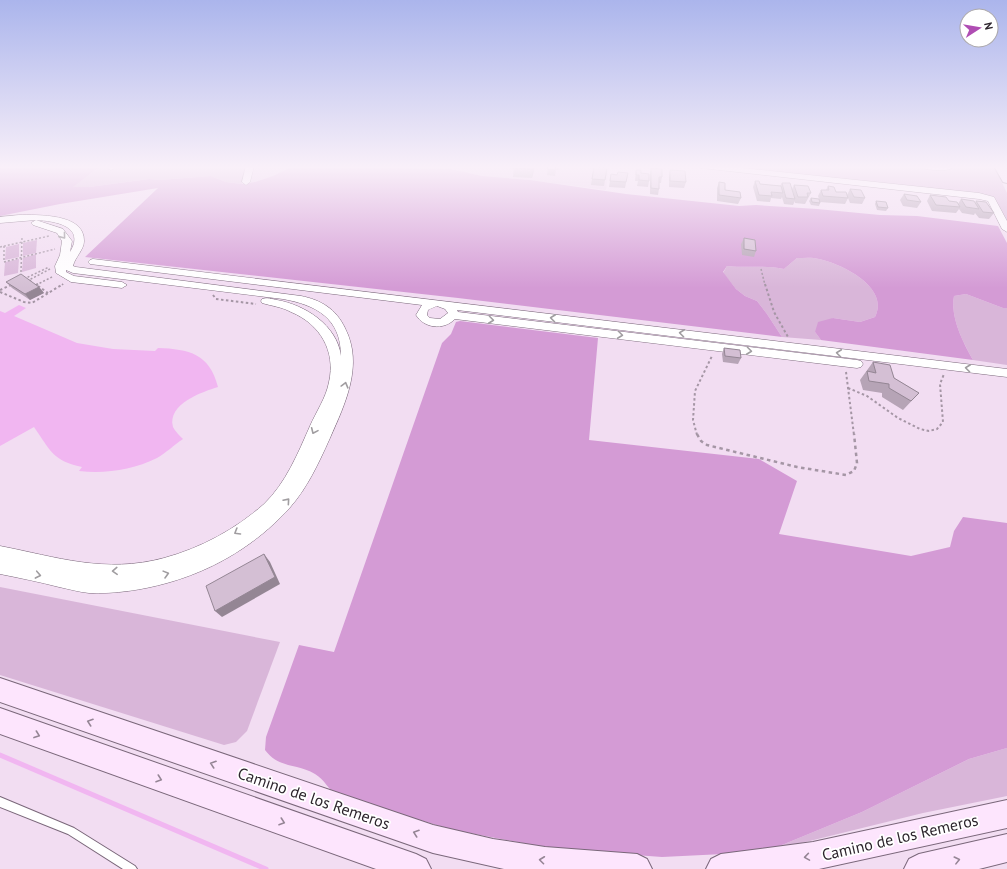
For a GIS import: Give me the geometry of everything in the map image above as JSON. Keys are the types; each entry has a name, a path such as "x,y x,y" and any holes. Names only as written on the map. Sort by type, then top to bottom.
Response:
{"main road":[{"name":"Camino de los Remeros","path":"0,690 433,839 493,853 545,861 637,869"},
{"path":"0,721 416,869"},
{"name":"Camino de los Remeros","path":"721,869 813,856 1007,814"},
{"path":"919,869 1007,848"}],"street":[{"path":"995,207 1007,229"},
{"path":"0,220 24,217 53,219 64,222 75,228 79,236 78,247 68,262 68,267 73,270 272,302 304,313 314,319 328,334 335,350 338,364 335,382 296,472 270,507 244,528 209,549 168,564 146,569 96,572 0,553"},
{"path":"0,225 30,223 41,224 60,231 67,241 66,255 56,268 71,279 304,299 319,305 331,314 341,330 348,352 347,376 344,390 331,424 308,473 285,504 251,535 216,557 189,568 138,582 105,585 88,585 0,568"},
{"path":"93,262 712,342 845,362 941,370 1007,373"},
{"path":"304,313 319,305"},
{"path":"322,328 337,323"},
{"path":"712,342 795,347 1007,382"}],"lane":[{"path":"0,802 71,831 132,869"}],"path":[{"path":"0,247 54,235"},
{"path":"21,272 22,237"},
{"path":"4,246 4,262 61,248"},
{"path":"20,280 54,265 56,268"},
{"path":"48,293 29,280 56,268"},
{"path":"36,285 53,276 56,268"},
{"path":"761,268 775,319 795,347"},
{"path":"0,291 24,302 32,303 66,282 58,280"},
{"path":"0,291 14,284"},
{"path":"211,291 216,299 262,305"},
{"path":"712,342 712,356 695,391 693,420 696,433 701,441 707,445 837,475 853,473 856,470 857,463 845,362"},
{"path":"848,387 872,399 914,428 930,431 941,426 943,422 940,384 941,370"}],"shaded area":[{"path":"0,207 47,207 0,216"},
{"path":"138,207 780,207 880,215 917,216 998,226 1007,243 1007,308 1003,308 966,294 954,296 953,304 958,329 973,360 821,340 815,332 818,322 833,318 860,322 875,317 878,306 876,296 870,287 861,279 840,266 814,258 797,258 784,269 770,267 727,266 723,272 736,289 745,296 757,301 782,337 458,298 85,257"},
{"path":"999,207 1007,207 1007,220"},
{"path":"37,240 36,253 23,256 23,243"},
{"path":"19,244 19,257 5,260 6,247"},
{"path":"36,254 36,268 22,272 23,258"},
{"path":"797,258 814,258 829,262 840,266 861,279 870,287 876,296 878,306 875,317 860,322 833,318 815,332 821,340 782,337 757,301 745,296 736,289 723,273 727,266 770,267 784,269"},
{"path":"19,259 18,273 4,276 5,262"},
{"path":"966,294 1003,308 1007,308 1007,365 973,360 958,329 953,304 954,296"},
{"path":"19,305 26,308 14,316 77,343 113,349 155,351 158,348 188,352 204,360 210,367 218,387 187,400 180,406 175,412 173,427 183,439 164,454 138,466 99,472 79,471 82,467 72,465 58,458 34,427 0,446 0,311 5,313"},
{"path":"460,321 598,338 589,440 759,459 797,481 779,534 911,556 950,547 954,531 963,517 1007,523 1007,748 969,759 862,812 765,852 662,857 554,849 454,830 337,796 315,774 302,768 282,763 270,756 265,750 266,737 299,645 334,652 442,343 451,334 456,322"},
{"path":"0,587 280,642 247,731 236,742 224,745 0,675"},
{"path":"1007,748 1007,796 923,813 765,852 862,812 969,759"}],"building":[{"path":"966,207 977,207 979,209"},
{"path":"980,207 989,207 994,213 983,212"},
{"path":"744,238 755,240 756,251 744,249"},
{"path":"21,274 39,287 25,294 6,282"},
{"path":"724,348 740,350 741,358 725,356"},
{"path":"873,362 890,365 894,378 919,393 911,401 889,388 889,384 869,381 867,371 876,373"},
{"path":"264,554 275,577 215,611 206,586"}],"waterway":[{"path":"0,755 266,869"}]}
